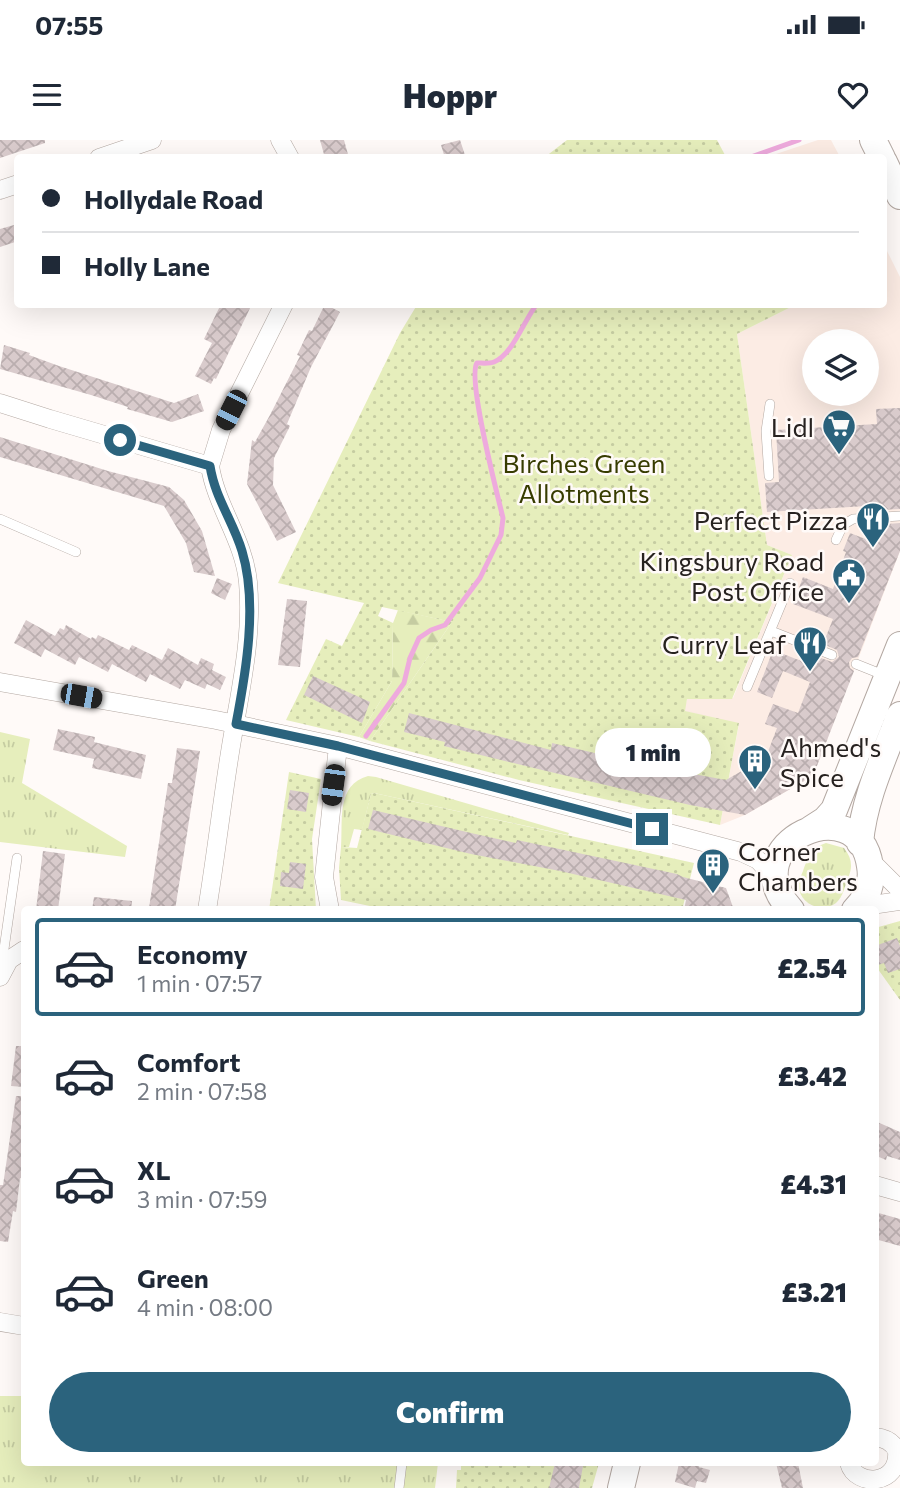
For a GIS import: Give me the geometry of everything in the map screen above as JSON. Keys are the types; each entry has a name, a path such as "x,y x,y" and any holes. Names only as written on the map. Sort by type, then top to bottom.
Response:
{"street":[{"path":"111,154 152,140"},
{"path":"887,168 900,196"},
{"path":"208,906 243,688 249,612 242,551 213,486 210,466 221,430 282,308"},
{"path":"0,402 210,466"},
{"path":"811,829 834,810 900,645"},
{"path":"0,682 236,724 338,746 741,852 758,860 776,880"},
{"path":"859,906 871,883 862,818 900,715"},
{"path":"329,906 324,877 338,746"},
{"path":"788,906 778,890 777,861 784,848 800,833 821,826 851,834 900,890"},
{"path":"741,852 767,852 784,848"},
{"path":"873,906 900,901"},
{"path":"0,977 9,955"},
{"path":"879,1186 900,1192"},
{"path":"0,1322 21,1326"},
{"path":"850,1466 858,1482 867,1486 886,1485 896,1475 900,1456 890,1442 879,1438"},
{"path":"621,1488 625,1466"}],"lane":[{"path":"768,477 766,431 770,404"},
{"path":"836,540 843,525 853,519 900,516"},
{"path":"0,519 76,552"},
{"path":"747,687 790,583"},
{"path":"771,631 832,655"},
{"path":"856,664 887,676"},
{"path":"9,955 17,858"},
{"path":"399,1488 402,1466"}],"shaded area":[{"path":"818,140 831,140 838,154 776,154"},
{"path":"887,251 900,277 900,551 813,776 745,815 720,825 739,724 684,711 687,699 733,698 792,555 767,545 737,334 789,308 887,308"}],"green space":[{"path":"567,140 717,140 724,154 549,154"},
{"name":"Birches Green Allotments","path":"415,308 789,308 737,334 767,545 792,555 732,699 687,699 685,711 739,723 720,825 519,780 370,741 452,622 382,607 378,616 393,623 392,681 359,737 286,720 326,639 342,646 364,603 278,583 400,333"},
{"path":"398,610 452,622 370,741 359,737 392,681 393,623"},
{"path":"0,732 30,739 22,783 127,846 125,857 0,842"},
{"path":"289,772 321,779 312,839 316,906 270,906"},
{"path":"368,776 569,833 568,835 374,793 371,794 362,830 354,829 349,847 341,847 346,795 351,787"},
{"path":"371,794 694,863 683,906 370,906 341,900 341,847 357,848"},
{"path":"826,843 844,848 851,863 843,891 838,901 830,906 813,905 800,893 799,883 807,861 817,848"},
{"path":"900,921 900,1000 879,971 879,927"},
{"path":"0,1396 21,1396 21,1466 438,1466 435,1488 0,1488"},
{"path":"461,1466 598,1466 592,1488 456,1488 457,1470 461,1470"}],"building":[{"path":"0,140 45,140 45,143 0,158"},
{"path":"320,140 344,140 348,154 324,154"},
{"path":"460,140 465,154 444,154 441,145"},
{"path":"14,225 14,242 0,247 0,229"},
{"path":"219,308 250,308 216,379 214,378 211,384 195,376 212,343 204,339"},
{"path":"323,308 332,308 340,312 311,367 287,424 290,426 274,458 273,485 296,532 277,541 247,484 252,440 255,442 270,415 300,356 297,355 309,330 312,331"},
{"path":"4,345 59,366 174,403 198,394 204,411 172,422 0,369"},
{"name":"Lidl","path":"900,408 900,509 881,510 883,505 767,512 765,483 779,482 776,430 877,424 876,409"},
{"path":"0,437 169,487 184,500 202,531 215,576 194,572 186,543 164,506 0,457"},
{"path":"900,523 900,551 858,657 849,662 854,671 813,776 745,815 690,805 538,769 444,746 445,742 404,732 409,713 551,750 552,743 650,766 726,780 766,757 777,728 765,724 773,704 798,713 810,682 783,671 772,698 757,692 773,650 814,666 818,657 832,662 839,657 837,650 823,644 833,619 793,604 803,577 833,589 850,533 868,540 875,525"},
{"path":"217,578 232,584 225,600 211,593"},
{"path":"287,599 307,601 300,667 278,665"},
{"path":"26,620 55,636 60,628 64,630 66,625 91,639 96,639 98,635 129,650 132,645 162,660 168,648 198,665 201,658 214,664 212,670 226,677 220,690 207,684 205,689 185,680 180,689 150,674 146,682 112,664 108,672 79,657 75,665 45,649 41,657 14,643"},
{"path":"313,676 370,702 362,723 304,695"},
{"path":"58,729 95,737 94,742 146,755 141,779 92,768 94,759 53,750"},
{"path":"177,748 200,751 176,906 149,906 168,783 172,783"},
{"path":"290,790 309,793 306,812 287,809"},
{"path":"373,810 516,843 517,840 677,874 726,888 733,906 685,906 686,900 368,829"},
{"path":"43,851 65,854 58,906 36,906"},
{"path":"290,862 306,864 303,889 280,886 281,872 289,873"},
{"path":"94,897 132,901 131,906 93,906"},
{"path":"897,938 900,946 900,969 888,973 884,963 879,965 879,945"},
{"path":"16,1046 21,1046 21,1087 11,1086"},
{"path":"16,1096 21,1096 21,1178 8,1242 0,1241 0,1185 3,1185"},
{"path":"879,1123 900,1132 900,1160 887,1156 886,1160 879,1157"},
{"path":"879,1213 900,1219 900,1246 879,1240"},
{"path":"554,1466 583,1466 579,1488 549,1488"},
{"path":"678,1466 699,1466 710,1470 706,1483 697,1481 695,1488 675,1482"},
{"path":"777,1466 799,1466 803,1488 782,1488"}],"waterway":[{"path":"759,154 799,140"},
{"path":"366,736 404,683 410,658 419,638 445,625 480,578 501,535 503,518 484,437 475,373 477,363 494,362 507,352 534,308"}],"place":[{"name":"Lidl","path":"839,456"},
{"name":"Perfect Pizza","path":"873,549"},
{"name":"Kingsbury Road Post Office","path":"849,605"},
{"name":"Curry Leaf","path":"810,673"},
{"name":"Ahmed's Spice","path":"755,791"},
{"name":"Corner Chambers","path":"713,895"}],"route":[{"path":"120,440 210,466 213,486 242,551 247,579 249,612 243,688 236,724 338,746 652,829"}]}
